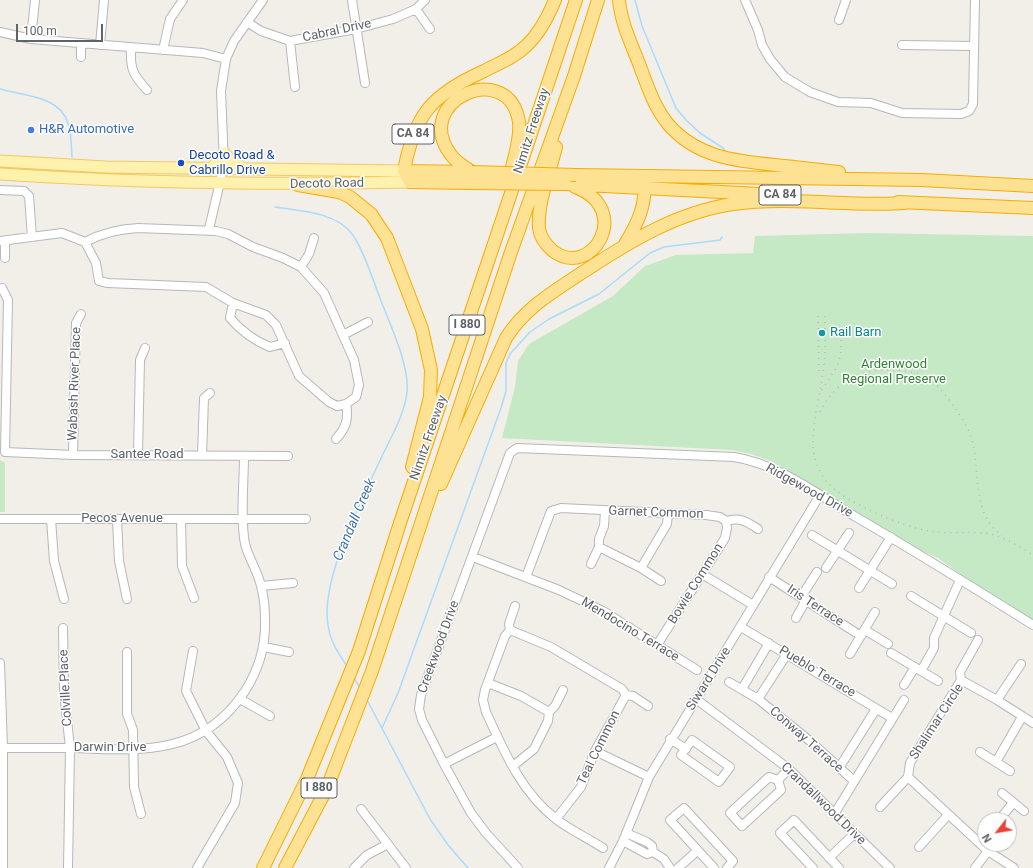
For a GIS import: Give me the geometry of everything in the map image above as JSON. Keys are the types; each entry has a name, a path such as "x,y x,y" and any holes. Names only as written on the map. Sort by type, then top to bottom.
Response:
{"highway":[{"name":"CA 84","path":"404,171 413,134 429,107 437,98 457,83 504,61 526,46 543,25 555,0"},
{"name":"Nimitz Freeway","path":"263,868 307,779 359,651 400,523 576,0"},
{"name":"Nimitz Freeway","path":"285,868 326,788 370,669 433,490 511,252 574,76 598,0"},
{"path":"619,0 624,26 656,104 668,123 692,145 706,152 733,160 922,180 1033,186"},
{"path":"565,184 577,188 595,199 601,207 605,218 605,230 602,239 595,248 587,253 577,256 566,256 557,253 548,247 542,239 539,224 541,207 574,76"},
{"path":"471,177 446,147 442,136 441,125 450,105 458,97 467,92 488,90 499,93 514,106 518,117 519,128 494,246"},
{"name":"Decoto Road","path":"404,171 565,184 650,189"},
{"path":"404,171 410,182"},
{"name":"Decoto Road","path":"410,182 471,177 576,175 922,180"},
{"path":"624,245 641,216 644,203 650,189 650,176"},
{"path":"298,185 338,192 361,204 372,214 387,238 427,344 431,370 430,397 416,446 400,523"},
{"name":"CA 84","path":"650,189 847,198 905,203 1033,208"},
{"path":"433,490 443,482 502,345 520,318 542,298 624,245 668,224 705,211 739,204 771,202 878,205 905,203"},
{"name":"I 880","path":"370,669 445,436 454,427"},
{"name":"I 880","path":"277,868 301,826 356,706"}],"main road":[{"path":"211,169 224,153 233,163 246,169"},
{"name":"Decoto Road","path":"0,161 74,166 404,171"},
{"name":"Decoto Road","path":"0,174 93,180 298,185 410,182"}],"street":[{"path":"31,39 35,0"},
{"path":"100,45 104,0"},
{"path":"164,50 170,19 183,0"},
{"path":"209,229 223,169 224,153 221,91 226,59 234,41 264,0"},
{"path":"352,0 365,83"},
{"name":"Cabral Drive","path":"247,22 262,31 290,41 356,29 393,19 416,9 425,0"},
{"path":"745,0 758,30 762,45 770,59 785,77 810,92 838,102 870,103 902,113 965,113 969,111 973,104 975,0"},
{"path":"839,20 846,0"},
{"path":"416,9 430,29"},
{"path":"0,32 31,39 202,53 226,59"},
{"path":"290,41 295,87"},
{"path":"81,57 82,43"},
{"path":"902,45 973,46"},
{"path":"131,48 131,64 135,78 147,90"},
{"path":"0,190 24,191 29,196 32,237"},
{"path":"5,258 2,241 62,233 85,242 96,263 99,281 108,284 206,287 233,303 266,315 276,325 299,376 329,402 337,406 346,404 356,397 359,385 354,360 324,293 301,267 283,258 253,247 228,234 209,229 180,231 138,228 121,229 95,236 85,242"},
{"path":"301,267 309,254 314,238"},
{"path":"2,288 8,300 4,395"},
{"path":"233,303 230,318 247,333 270,347 285,343"},
{"name":"Wabash River Place","path":"73,455 76,322 81,314"},
{"path":"343,335 368,322"},
{"path":"138,454 140,360 145,348"},
{"path":"202,455 204,398 210,393"},
{"name":"Santee Road","path":"4,395 6,452 73,455 138,454 288,456"},
{"path":"336,439 344,431 348,415 346,404"},
{"name":"Ridgewood Drive","path":"510,453 518,448 734,457 769,466 891,537 1033,625"},
{"name":"Creekwood Drive","path":"510,453 421,695 419,709 422,720 471,813 486,833 518,868"},
{"name":"Darwin Drive","path":"2,748 134,750 160,748 186,740 206,731 224,718 240,699 254,678 264,647 266,619 261,586 246,544 244,519 244,456"},
{"name":"Siward Drive","path":"609,868 625,837 649,777 670,739 741,627 769,577 820,495"},
{"name":"Garnet Common","path":"526,577 551,511 561,508 706,515 720,517 726,521 736,518 742,519 758,529"},
{"path":"590,564 599,547 599,539 604,526 605,511"},
{"path":"641,568 667,524 668,514"},
{"name":"Pecos Avenue","path":"0,519 306,519"},
{"path":"51,519 54,560 64,599"},
{"path":"116,520 119,561 127,599"},
{"path":"181,520 182,566 194,598"},
{"name":"Bowie Common","path":"657,645 725,538 727,528 726,521"},
{"path":"826,568 849,533"},
{"path":"812,535 892,584"},
{"path":"859,588 891,537"},
{"path":"599,547 641,568 661,581"},
{"name":"Mendocino Terrace","path":"473,557 526,577 603,611 698,670"},
{"path":"796,618 817,572"},
{"path":"702,574 753,605"},
{"name":"Iris Terrace","path":"769,577 863,633 888,644"},
{"path":"904,685 934,648 934,638 960,580"},
{"path":"261,586 293,583"},
{"path":"911,596 971,633"},
{"path":"514,606 509,624 510,630 505,636 484,690 483,700 486,712 497,737 520,780 539,803 556,819 603,848"},
{"path":"850,654 875,612"},
{"name":"Pueblo Terrace","path":"741,627 892,718"},
{"name":"Colville Place","path":"63,628 64,692 70,748 68,868"},
{"path":"510,630 551,647 622,689 626,695 633,696 648,706"},
{"path":"962,680 960,672 978,640"},
{"path":"742,689 769,643"},
{"path":"264,647 289,652"},
{"path":"193,651 186,691 206,731 227,757 238,783 235,803 197,868"},
{"path":"127,652 127,714 132,730 134,750 134,787 142,814"},
{"path":"891,653 938,681"},
{"name":"Conway Terrace","path":"758,699 786,654"},
{"path":"0,663 3,868"},
{"path":"997,700 1021,664"},
{"name":"Shalimar Circle","path":"977,836 948,815 908,777 910,763 962,680 1033,723"},
{"name":"Conway Terrace","path":"729,682 758,699 810,741 854,781"},
{"path":"488,683 521,696 549,712"},
{"path":"513,766 534,749 548,721 549,712 555,706 563,690"},
{"name":"Teal Common","path":"556,819 581,787 595,751 626,695"},
{"path":"240,699 270,716"},
{"name":"Crandallwood Drive","path":"696,699 790,769 890,868"},
{"path":"834,813 904,700"},
{"path":"840,768 876,708"},
{"path":"996,762 1022,717"},
{"path":"444,764 497,737"},
{"path":"670,739 686,749"},
{"path":"692,740 730,767 719,782 681,755 686,749 692,740"},
{"path":"595,751 649,777"},
{"path":"980,752 1010,771"},
{"path":"778,780 790,769"},
{"path":"770,777 778,780 781,790 742,826 730,813 770,777"},
{"path":"880,806 908,777"},
{"path":"1002,793 1024,811"},
{"path":"1006,812 1013,803"},
{"path":"361,808 406,868"},
{"path":"714,868 670,820 684,808 733,861 727,868"},
{"path":"919,847 948,815"},
{"path":"813,868 780,833 794,820 839,868"},
{"path":"829,858 854,834"},
{"path":"625,837 640,852 647,854 653,852"},
{"path":"625,837 647,842 652,846 653,852 664,859 670,868"},
{"path":"354,868 367,855 388,844"},
{"path":"678,868 697,851"},
{"path":"975,868 987,852"},
{"name":"Shalimar Circle","path":"990,852 1014,868"}],"green space":[{"name":"Ardenwood Regional Preserve","path":"868,233 1033,236 1033,621 977,586 938,558 913,547 771,461 751,454 732,450 502,438 515,387 518,361 529,344 613,296 645,266 676,255 753,253 755,236"},
{"path":"0,460 5,463 5,512 0,512"}],"waterway":[{"path":"635,0 642,26 676,108 700,133 723,148 725,151"},
{"name":"Crandall Creek","path":"0,89 40,98 57,107 64,114 68,123 71,135 72,157"},
{"name":"Crandall Creek","path":"275,207 327,217 337,221 352,234 356,239 369,269 397,341 405,368 407,381 406,401 398,424 355,514 337,561 331,585 327,606 329,631 335,647 347,666"},
{"path":"382,728 398,693 501,408 506,391 506,363 510,354 530,332 549,319 599,294 650,253 664,247 720,240 722,237"},
{"name":"Crandall Creek","path":"354,678 360,688"},
{"name":"Crandall Creek","path":"367,700 430,819 448,845 468,868"}],"railway":[{"path":"818,316 819,376"},
{"path":"825,316 825,358 814,425 813,445 817,465 827,482 846,498 890,519 918,529 944,533 975,532 996,535 1033,555"},
{"path":"822,390 838,365 841,352 841,326"},
{"path":"820,412 826,401 843,383 865,373 877,370 890,370 914,373 926,377 938,387 949,400 968,429 973,443 981,505 992,527 1002,536"}],"place":[{"name":"H&R Automotive","path":"31,130"},
{"name":"Decoto Road & Cabrillo Drive","path":"181,163"},
{"name":"Rail Barn","path":"822,333"}]}
